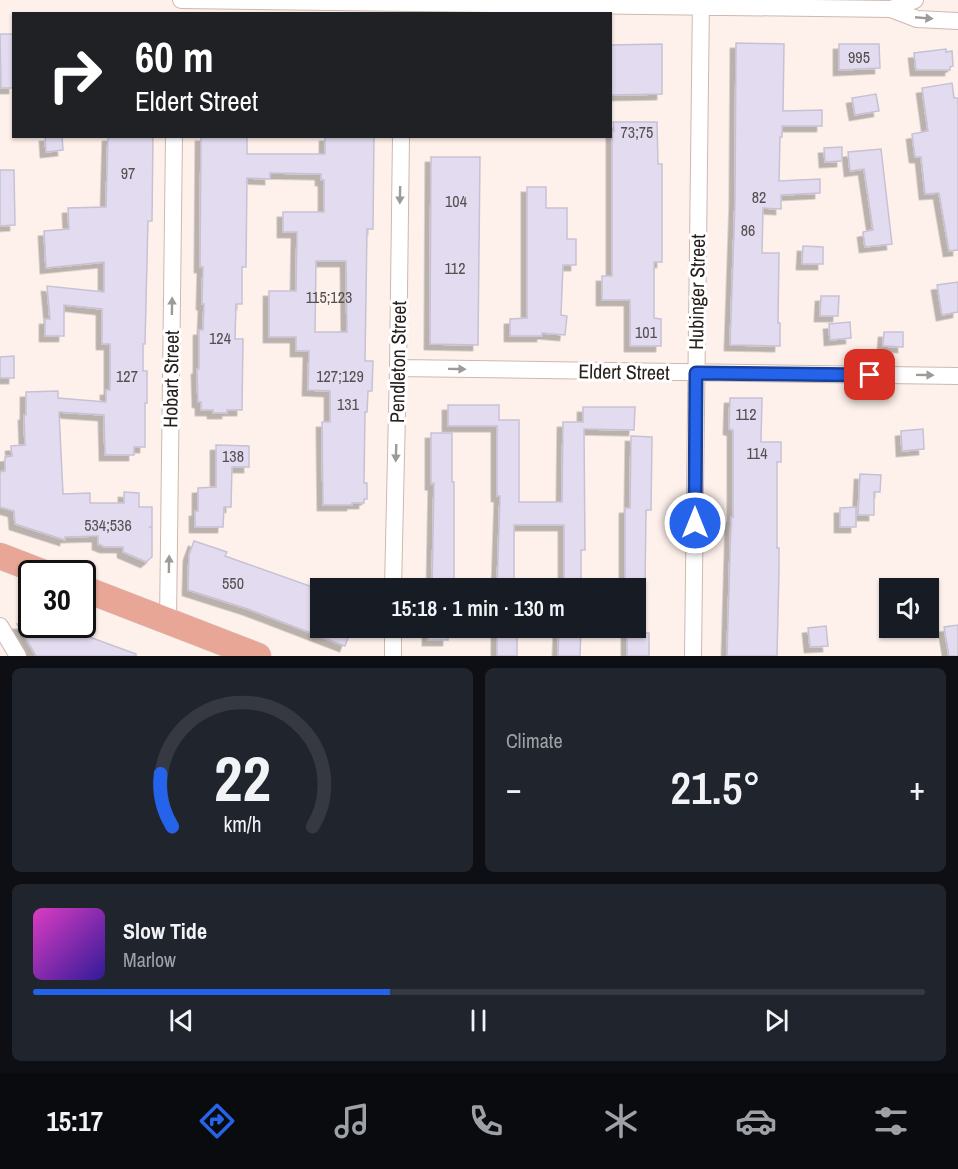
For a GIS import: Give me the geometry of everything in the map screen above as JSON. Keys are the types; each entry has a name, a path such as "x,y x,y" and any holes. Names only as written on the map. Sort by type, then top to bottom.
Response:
{"main road":[{"path":"0,556 18,563"},
{"path":"96,594 258,656"}],"street":[{"path":"181,0 402,5 701,3 891,9 917,19 958,21"},
{"path":"891,9 915,0"},
{"name":"Hubinger Street","path":"693,656 701,3"},
{"name":"Hobart Street","path":"168,622 174,138"},
{"name":"Pendleton Street","path":"393,578 401,138"},
{"name":"Eldert Street","path":"398,368 958,376"},
{"path":"0,626 18,656"},
{"path":"393,638 393,656"}],"building":[{"path":"0,34 12,34 12,88 1,88"},
{"path":"736,43 784,44 783,111 822,110 822,126 782,126 782,137 780,137 779,181 820,179 820,193 781,195 781,209 763,208 762,253 779,253 780,346 730,345 735,202"},
{"path":"662,44 662,94 612,95 612,45"},
{"path":"839,44 879,44 880,68 839,70"},
{"path":"946,49 946,52 952,51 953,66 950,70 916,70 914,53"},
{"path":"952,83 954,98 958,98 958,250 949,251 939,193 925,194 921,157 915,157 912,134 928,131 922,88"},
{"path":"876,94 879,111 855,115 852,98"},
{"path":"613,122 657,122 658,164 662,164 662,262 654,262 654,318 661,319 661,346 630,346 630,300 602,300 602,276 612,276"},
{"path":"45,138 62,138 63,150 46,152"},
{"path":"108,138 153,138 152,221 148,221 145,344 143,344 143,371 147,371 145,447 134,447 134,455 105,455 104,415 59,412 63,494 90,493 90,503 124,503 124,492 139,493 139,507 152,507 152,527 149,527 152,528 152,557 146,562 123,552 123,547 105,547 98,544 98,536 65,537 65,540 15,524 14,511 0,507 0,472 5,471 5,457 12,456 11,446 25,445 26,392 58,391 58,398 106,402 106,390 110,390 110,344 102,344 102,309 64,305 64,336 45,336 45,319 50,319 47,286 104,292 104,262 46,268 44,231 69,229 68,208 106,207"},
{"path":"201,138 247,138 247,154 325,154 325,138 374,138 373,229 367,229 365,361 373,361 372,391 368,391 367,412 365,412 364,483 367,483 367,499 364,499 364,503 323,505 322,422 330,422 330,391 308,390 309,351 296,351 296,337 269,337 269,291 296,291 297,232 283,232 283,212 324,212 324,180 321,180 321,174 270,173 270,179 247,178 246,267 242,267 242,304 236,304 235,339 243,339 242,410 213,413 213,410 201,410 201,402 198,402 199,330 203,330 204,304 202,304 203,267 200,267","holes":["316,261 346,261 347,332 315,332"]},
{"path":"842,147 842,161 825,162 824,148"},
{"path":"881,149 892,244 865,247 863,232 873,230 864,169 850,171 848,152"},
{"path":"431,157 480,157 478,345 430,344"},
{"path":"0,170 14,170 15,225 0,226"},
{"path":"527,187 546,187 546,208 567,208 567,239 576,239 576,265 563,265 561,315 567,316 565,335 542,333 542,336 510,336 510,319 527,318"},
{"path":"803,246 823,247 823,264 802,264"},
{"path":"958,282 958,312 942,315 937,285"},
{"path":"821,296 839,296 838,316 820,316"},
{"path":"850,322 851,338 830,340 829,324"},
{"path":"884,332 903,332 903,347 883,346"},
{"path":"14,356 14,378 0,378 0,357"},
{"path":"730,398 762,398 761,442 781,442 781,462 777,462 779,571 777,656 727,656 731,517 733,517 733,430 729,429"},
{"path":"448,405 499,405 499,420 519,420 519,502 562,502 563,422 583,422 583,407 635,407 634,430 584,429 585,550 581,550 581,578 564,578 564,525 514,525 514,578 497,578 500,496 497,496 497,426 448,426"},
{"path":"923,429 924,449 902,451 901,431"},
{"path":"431,433 452,433 454,578 432,578 434,483 431,484"},
{"path":"631,436 652,437 651,510 646,510 645,578 625,578 625,508 630,508"},
{"path":"216,445 249,446 249,467 232,467 231,507 224,507 223,527 195,527 198,488 216,487"},
{"path":"860,474 881,475 880,492 874,492 874,515 858,515"},
{"path":"856,507 856,527 840,527 840,508"},
{"path":"194,541 227,552 225,556 310,586 310,633 248,609 188,590 189,555"},
{"path":"958,625 958,656 949,656 944,627"},
{"path":"826,626 828,646 810,647 808,628"},
{"path":"646,633 649,633 649,656 627,656 627,638 646,638"},
{"path":"25,638 92,638 136,654 136,656 36,656"},
{"path":"324,638 348,638 345,646"},
{"path":"428,638 448,638 448,640 428,640"},
{"path":"497,638 517,638 517,656 497,656"},
{"path":"559,638 581,638 580,656 558,656"}],"route":[{"path":"695,523 696,373 870,375"}]}
